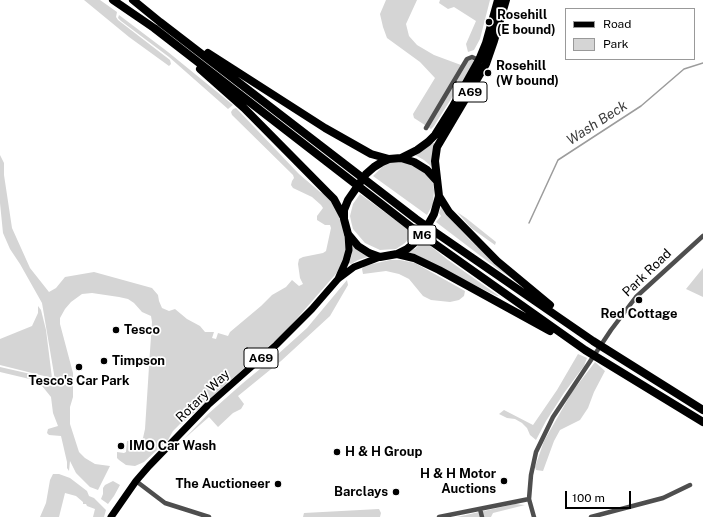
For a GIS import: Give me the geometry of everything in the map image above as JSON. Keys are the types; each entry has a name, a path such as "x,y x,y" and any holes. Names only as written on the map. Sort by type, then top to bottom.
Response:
{"highway":[{"name":"M6","path":"133,0 157,25 411,227 585,350 703,422"},
{"name":"A69","path":"437,181 435,161 438,147 482,62 498,0"},
{"name":"A69","path":"400,158 417,150 435,135 494,42 506,0"},
{"name":"M6","path":"116,2 157,25 416,219 593,341 703,410"},
{"path":"157,25 325,128 371,154 389,159 400,158 414,162 427,170 437,181 439,196 449,212 497,261 593,341"},
{"path":"157,25 244,108 334,199 344,219"},
{"name":"A69","path":"389,159 374,167 348,200 344,210 344,219 348,234 358,246 369,253 380,257 397,254 407,249 413,244 429,224 434,214 439,196"},
{"path":"397,254 414,258 439,270 585,350"}],"main road":[{"name":"Rotary Way","path":"338,279 349,250 348,234"},
{"name":"Rotary Way","path":"136,481 208,405 276,345 312,309 338,279 354,267 380,257"},
{"name":"A69","path":"111,517 136,481"}],"street":[{"path":"426,128 467,60 472,57 482,62"},
{"name":"Park Road","path":"529,499 531,475 536,452 553,417 611,330 636,297 703,236"},
{"path":"136,481 165,503 208,517"},
{"path":"591,517 663,498 690,485"},
{"path":"439,517 529,499 534,517"},
{"path":"480,509 482,517"}],"green space":[{"path":"84,0 100,0 117,12 116,17 118,20 170,60 171,64 169,66 129,37"},
{"path":"386,0 417,0 406,24 409,36 417,45 434,55 461,65 470,59 475,61 431,129 414,118 413,114 435,78 420,62 387,38 380,14"},
{"path":"440,0 490,0 480,39 474,50 468,52 466,44 476,21 454,7 448,9 439,3"},
{"path":"119,15 168,52 233,105 228,109 169,57 121,21 118,18"},
{"path":"236,108 299,174 320,192 325,194 337,206 345,235 347,250 341,268 286,331 180,424 173,431 168,440 144,462 135,466 126,465 119,460 117,458 117,452 126,452 127,441 142,441 143,438 145,429 152,322 151,316 142,312 128,299 119,297 92,293 82,294 71,302 60,318 60,324 73,373 73,397 70,407 70,424 79,452 95,464 110,466 98,490 90,487 76,473 70,461 69,471 67,468 61,436 49,435 47,433 48,429 58,426 53,413 51,397 38,381 0,372 0,367 35,375 48,380 55,380 42,303 10,249 3,233 0,203 0,155 4,163 4,175 12,228 30,268 49,292 56,288 65,277 94,272 152,288 158,295 162,308 169,311 175,309 187,319 200,326 205,332 214,332 212,338 216,339 218,333 228,336 230,332 272,295 286,287 292,280 299,286 303,284 300,278 298,264 299,259 326,251 331,228 330,225 325,225 317,220 317,216 323,208 321,205 312,197 293,188 291,185 294,178 293,175 232,115 231,112"},
{"path":"431,142 436,144 433,168 424,160 415,155"},
{"path":"405,159 432,179 434,190 433,204 427,215 373,176 386,163"},
{"path":"360,194 413,233 405,243 396,249 380,250 365,243 353,229 350,216 353,204"},
{"path":"442,204 450,218 469,239 516,281 499,270 436,222 441,216 439,213"},
{"path":"457,212 496,242 495,245 471,228"},
{"path":"423,240 448,260 499,296 434,265 417,255 406,253 413,248 415,249"},
{"path":"351,243 371,256 351,264 349,263 352,254"},
{"path":"390,260 415,263 465,291 464,296 459,300 450,302 431,300 423,296 409,279 399,274 386,271 363,274 362,269 364,266"},
{"path":"703,268 703,297 686,289"},
{"path":"347,280 348,285 330,316 281,361 238,396 244,404 241,409 233,413 218,427 209,417 184,439 208,414 307,328"},
{"path":"38,306 41,310 46,330 52,378 0,365 0,339 32,326 38,313"},
{"path":"578,354 587,358 584,366 564,393 536,440 530,435 527,428 522,423 499,414 504,410 533,425 557,390"},
{"path":"595,362 605,371 594,392 588,408 580,420 560,430 554,441 543,471 536,470 535,467 544,441 572,392"},
{"path":"53,474 59,474 70,478 87,491 89,496 94,498 106,510 104,517 93,517 95,509 83,504 83,502 76,496 65,493 59,517 40,517 46,503 50,480"},
{"path":"113,481 120,485 108,504 101,499 103,488 105,485"},
{"path":"515,504 525,505 493,513 491,517 457,517"},
{"path":"379,509 381,513 380,517 303,517 304,513"}],"waterway":[{"name":"Wash Beck","path":"529,223 558,160 641,106 684,69 703,63"}],"place":[{"name":"Rosehill (E bound)","path":"489,22"},
{"name":"Rosehill (W bound)","path":"488,73"},
{"name":"Red Cottage","path":"639,300"},
{"name":"Tesco","path":"116,330"},
{"name":"Timpson","path":"104,361"},
{"name":"Tesco's Car Park","path":"79,367"},
{"name":"IMO Car Wash","path":"121,446"},
{"name":"H & H Group","path":"337,452"},
{"name":"H & H Motor Auctions","path":"504,481"},
{"name":"The Auctioneer","path":"278,484"},
{"name":"Barclays","path":"396,492"}]}
